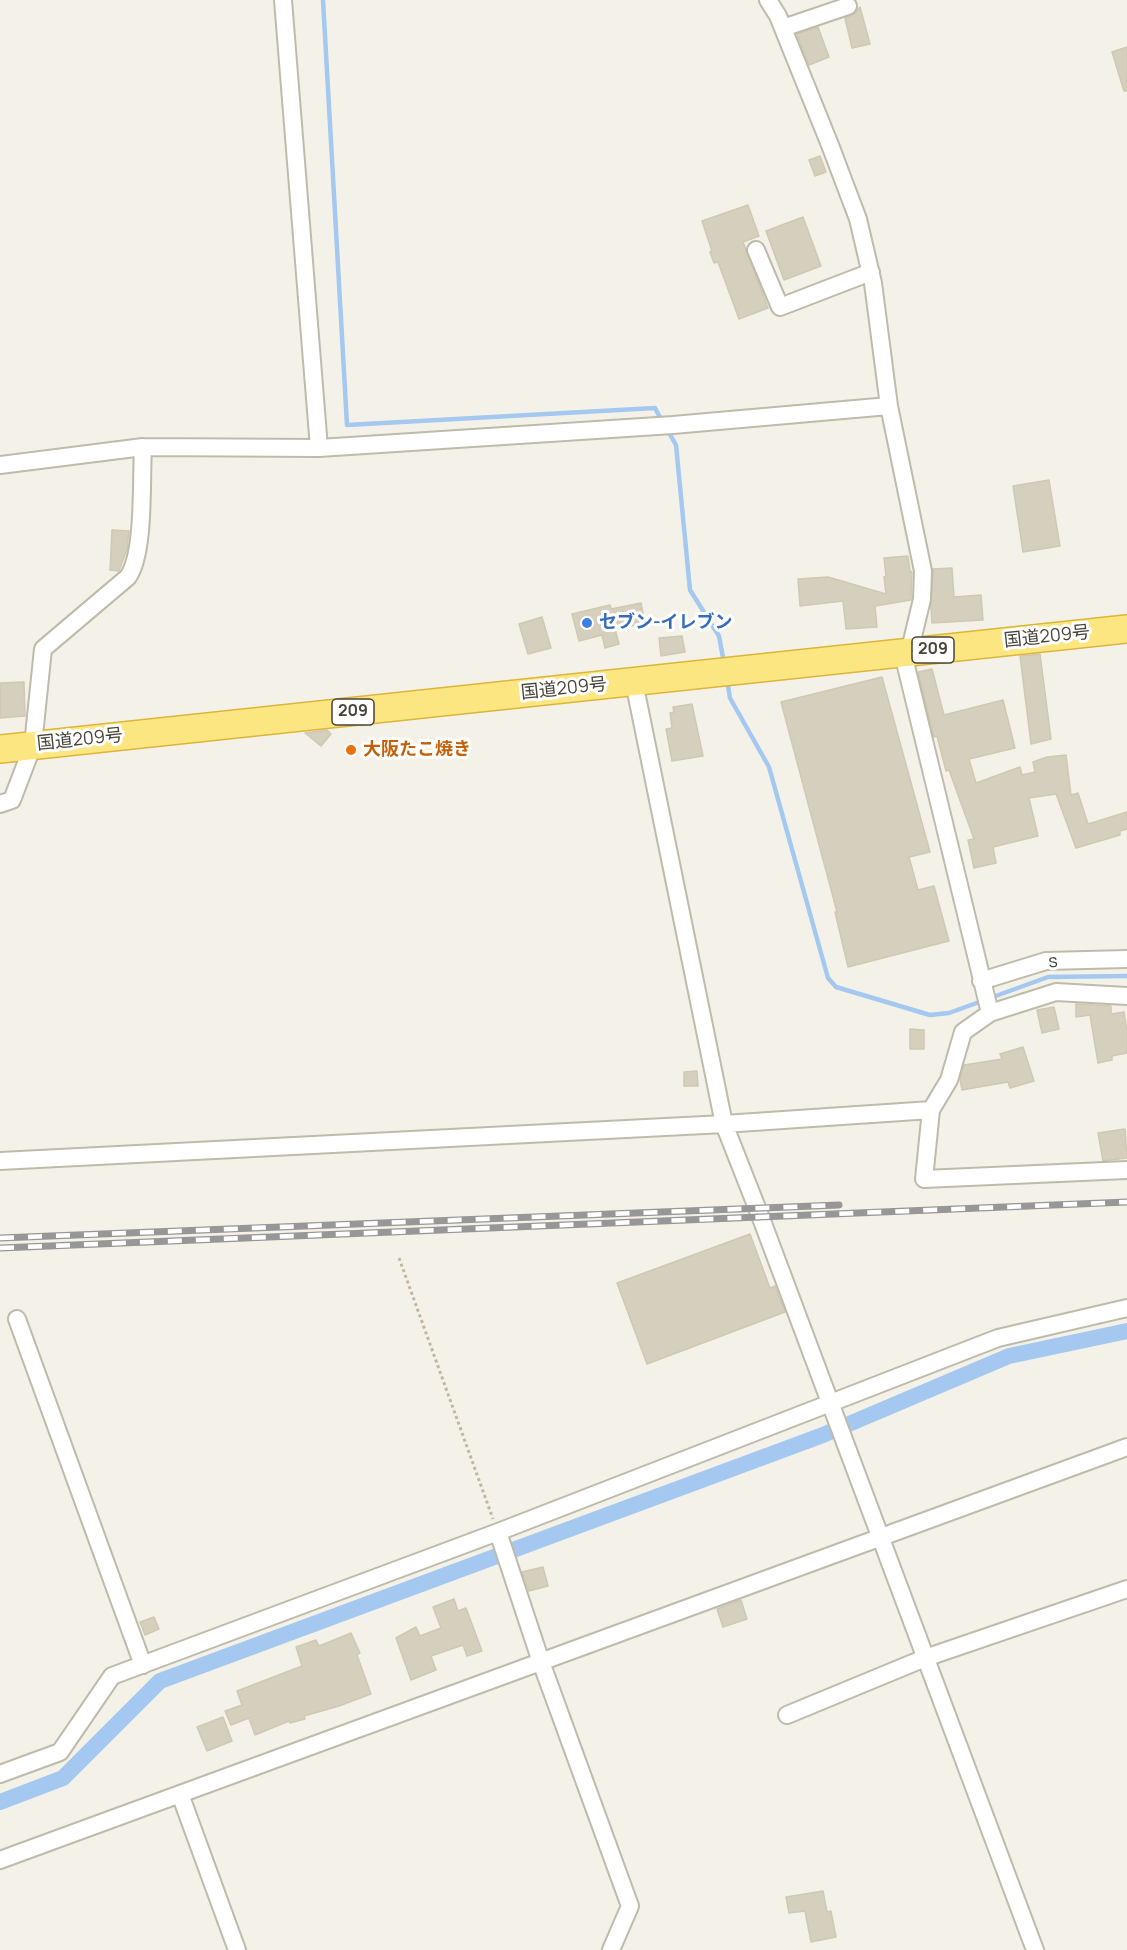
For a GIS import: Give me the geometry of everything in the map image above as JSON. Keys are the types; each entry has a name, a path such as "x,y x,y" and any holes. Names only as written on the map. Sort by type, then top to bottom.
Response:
{"highway":[{"name":"国道209号","path":"0,749 1127,628"}],"street":[{"path":"283,0 319,448"},
{"path":"768,0 783,28 858,219 870,272 889,406 923,571 922,599 906,666 986,997 963,1032 949,1080 931,1110 924,1179 1127,1170"},
{"path":"783,28 848,6"},
{"path":"756,250 780,307 870,272"},
{"path":"0,465 143,447 319,448 666,425 889,406"},
{"path":"0,804 12,800 33,745 43,649 128,577 132,571 138,549 143,447"},
{"path":"634,682 724,1124 1035,1950"},
{"name":"s","path":"986,997 1046,961 1127,959"},
{"path":"986,997 1056,992 1127,996"},
{"path":"0,1161 724,1124 931,1110"},
{"path":"0,1774 60,1752 112,1676 498,1532 998,1338 1127,1308"},
{"path":"17,1319 143,1665"},
{"path":"0,1860 1127,1447"},
{"path":"498,1532 541,1662 630,1906 610,1950"},
{"path":"787,1715 925,1658 1127,1588"},
{"path":"180,1794 237,1950"}],"path":[{"path":"399,1258 498,1532"}],"building":[{"path":"860,7 870,44 852,48 845,18 855,13"},
{"path":"818,27 829,57 809,65 797,34"},
{"path":"1127,47 1127,91 1124,91 1112,52"},
{"path":"820,156 826,172 815,176 809,160"},
{"path":"748,205 759,236 743,242 768,308 739,319 718,262 714,263 702,221"},
{"path":"803,217 821,266 784,280 766,231"},
{"path":"1049,480 1060,546 1023,552 1013,486"},
{"path":"112,530 129,531 127,549 119,571 110,570"},
{"path":"908,556 912,572 911,600 875,606 877,627 846,629 843,601 800,606 798,579 828,577 886,594 884,558"},
{"path":"952,568 954,597 981,595 983,620 932,623 933,569"},
{"path":"641,603 645,623 615,629 619,644 605,648 602,635 579,641 572,614 610,605 611,609"},
{"path":"542,617 551,648 528,654 519,624"},
{"path":"682,636 685,652 661,656 659,638"},
{"path":"1040,654 1051,739 1031,744 1020,656"},
{"path":"932,669 944,715 1003,700 1015,748 969,759 976,783 1020,767 1022,775 1035,772 1033,762 1047,757 1066,755 1071,795 1078,793 1088,824 1127,812 1127,829 1120,831 1120,835 1076,848 1056,794 1029,798 1038,836 993,847 996,863 974,868 968,840 974,839 949,770 946,771 937,736 934,737 918,672"},
{"path":"882,677 930,852 909,857 918,890 934,886 949,941 848,967 835,912 837,912 781,702"},
{"path":"24,682 25,716 0,718 0,683"},
{"path":"692,704 703,756 672,761 666,729 672,728 670,713 674,712 673,707"},
{"path":"327,730 331,734 321,746 305,733"},
{"path":"1076,1004 1111,1006 1111,1014 1124,1012 1127,1053 1112,1056 1112,1060 1098,1063 1090,1015 1076,1017"},
{"path":"1054,1007 1059,1029 1042,1033 1037,1010"},
{"path":"910,1029 924,1030 924,1049 910,1049"},
{"path":"1023,1047 1034,1081 1010,1088 1008,1082 962,1090 960,1079 964,1065 1002,1059 1000,1054"},
{"path":"697,1071 698,1086 684,1086 684,1072"},
{"path":"1125,1129 1127,1158 1103,1161 1098,1133"},
{"path":"750,1234 770,1288 775,1286 785,1312 647,1364 617,1283"},
{"path":"543,1567 548,1586 529,1591 522,1572"},
{"path":"454,1599 458,1611 466,1608 482,1651 467,1656 463,1645 431,1656 436,1670 411,1680 396,1638 416,1627 420,1636 441,1628 433,1607"},
{"path":"741,1600 747,1619 723,1627 717,1609"},
{"path":"154,1617 159,1629 145,1635 140,1622"},
{"path":"351,1633 360,1653 357,1655 371,1694 304,1716 305,1719 290,1723 289,1721 255,1735 249,1718 231,1725 225,1711 242,1705 237,1691 302,1666 296,1647 316,1640 319,1646"},
{"path":"223,1717 232,1741 207,1751 197,1727"},
{"path":"823,1891 827,1912 831,1911 836,1937 811,1942 805,1911 789,1913 786,1897"}],"waterway":[{"path":"323,0 347,425 655,408 662,421"},
{"path":"667,429 676,445 690,590 719,636 724,663"},
{"path":"727,680 730,698 769,767 828,978 836,987 930,1015 949,1013 1048,977 1127,976"},
{"path":"0,1802 63,1778 160,1681 823,1435 1009,1356 1127,1331"}],"railway":[{"path":"0,1248 1127,1202"},
{"path":"0,1238 839,1205"}],"place":[{"name":"セブン-イレブン","path":"587,623"},
{"name":"大阪たこ焼き","path":"351,750"}]}
